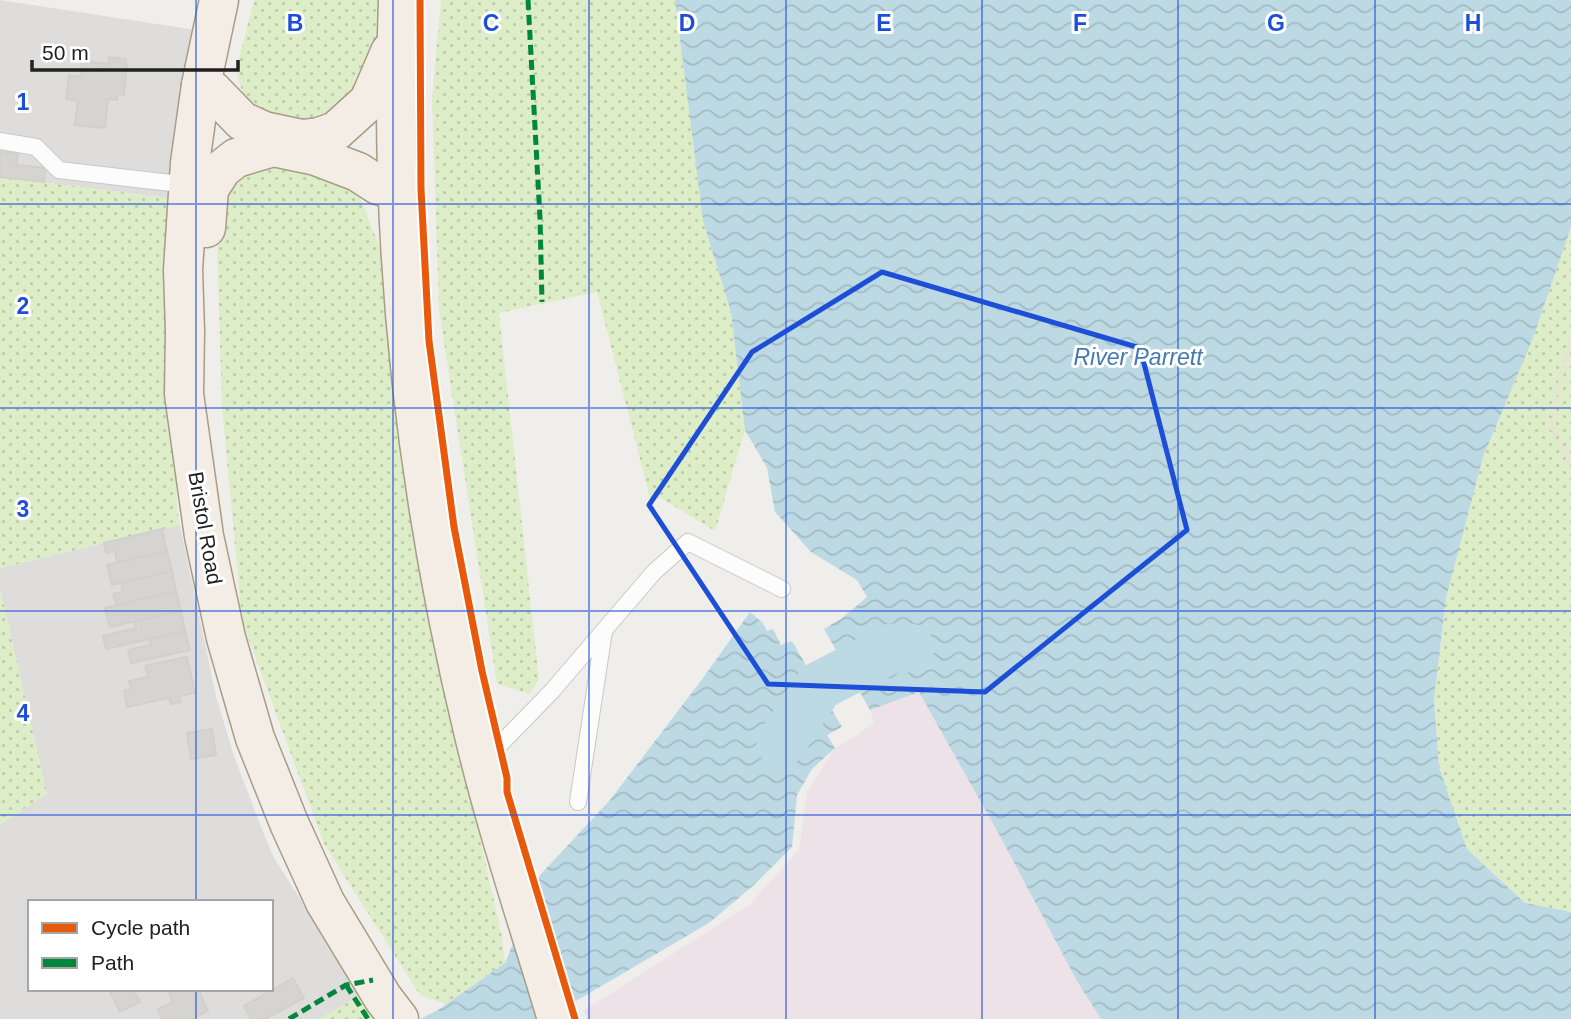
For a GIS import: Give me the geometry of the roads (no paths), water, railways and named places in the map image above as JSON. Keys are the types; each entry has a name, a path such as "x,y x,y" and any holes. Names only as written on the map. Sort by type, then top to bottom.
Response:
{"main road":[{"name":"Bristol Road","path":"219,0 201,85 190,163 183,270 184,394 204,536 226,638 255,738 325,902 391,1008"},
{"path":"201,85 212,90 242,121 264,131 303,139 319,137 336,131 369,102 397,19"},
{"path":"397,19 398,191 404,298 418,437 440,579 481,763 557,1019"},
{"path":"192,456 206,404 202,271 208,188 222,169 236,158 272,147 316,156 358,172 378,185 398,191"}],"lane":[{"path":"0,141 36,147 59,170 188,185"},
{"path":"481,763 552,691 654,572 688,542 782,589"},
{"path":"578,802 604,631"}],"water":[{"name":"River Parrett","path":"675,0 1571,0 1571,227 1533,338 1483,457 1446,598 1434,699 1439,767 1467,849 1525,903 1571,912 1571,1019 1101,1019 1078,983 919,692 870,710 824,629 867,597 857,580 811,552 775,512 767,468 745,430 731,312 703,221"},
{"path":"750,612 763,623 767,631 773,629 781,645 792,641 842,727 827,735 835,748 812,769 797,795 792,847 754,885 709,923 545,1019 420,1019 438,1010 505,963 540,875 610,800"}],"waterway":[{"path":"781,743 819,686 892,648 910,648"}]}
